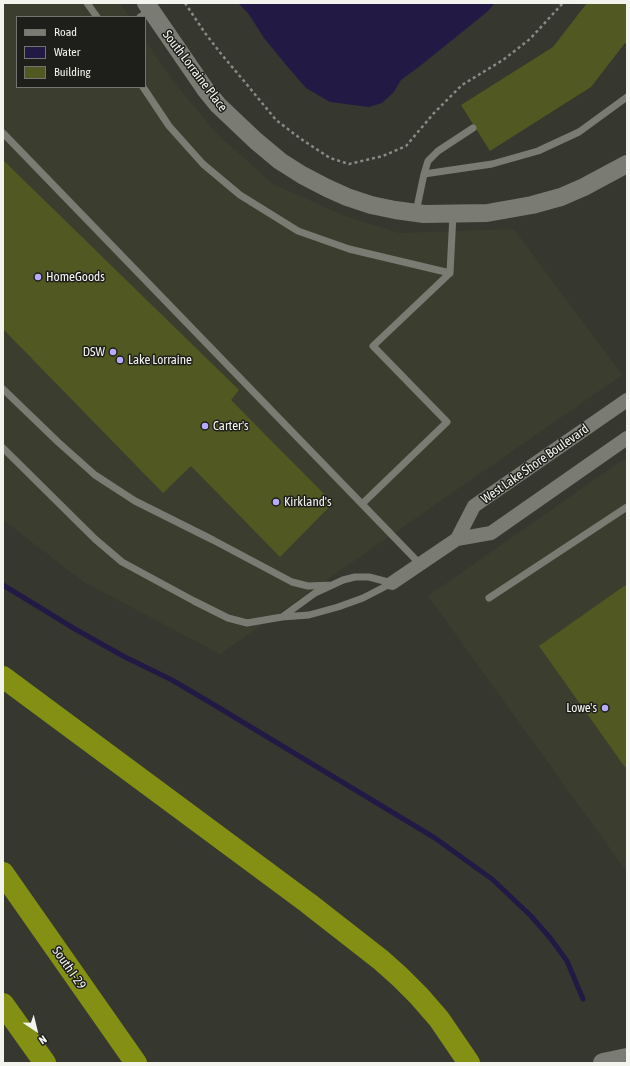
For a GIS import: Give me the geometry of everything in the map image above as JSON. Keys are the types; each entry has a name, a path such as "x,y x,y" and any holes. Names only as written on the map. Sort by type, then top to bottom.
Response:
{"highway":[{"path":"3,678 314,907 381,960 419,996 439,1019 469,1063"},
{"name":"South I-29","path":"3,873 136,1063"},
{"path":"3,1004 45,1063"}],"main road":[{"path":"603,1063 627,1058"}],"street":[{"name":"South Lorraine Place","path":"146,10 218,105 256,141 280,161 302,175 347,197 371,205 424,214 487,213 532,205 561,197 584,187 627,164"},
{"name":"West Lake Shore Boulevard","path":"457,539 474,506 627,400"},
{"name":"West Lake Shore Boulevard","path":"392,583 457,539 491,533 627,438"}],"lane":[{"path":"87,3 95,16"},
{"path":"144,88 169,126 203,164 240,195 298,231 349,249 450,273"},
{"path":"424,174 492,164 538,151 579,132 627,97"},
{"path":"415,213 428,161 438,151 473,128"},
{"path":"3,133 420,564"},
{"path":"362,504 448,422 373,346 450,273 453,214"},
{"path":"3,389 95,475 135,501 292,582 308,586 333,584"},
{"path":"3,448 95,539 122,562 228,618 247,623 282,617 310,615 364,598 392,583"},
{"path":"489,598 627,507"},
{"path":"282,617 315,593 342,580 355,577 369,577 392,583"}],"path":[{"path":"185,3 222,56 276,120 330,158 349,164 383,156 406,146 434,113 462,85 504,60 530,39 563,3"}],"shaded area":[{"path":"3,3 120,3 128,16 16,16 16,88 146,88 146,41 172,80 217,134 273,184 345,216 399,233 514,229 622,375 220,654 84,582 3,520"},
{"path":"627,457 627,872 428,596"}],"water":[{"path":"238,3 495,3 487,12 401,80 393,93 382,103 369,107 330,102 306,88 264,38 248,13"}],"building":[{"path":"587,3 627,3 627,45 625,43 591,87 490,151 461,105 553,47"},
{"name":"Lake Lorraine","path":"3,160 239,390 231,400 333,503 280,557 191,466 163,493 3,329"},
{"name":"Lowe's","path":"627,584 627,770 539,646"}],"waterway":[{"path":"3,585 75,629 123,656 172,680 435,838 492,879 531,916 551,939 567,961 583,999"}],"place":[{"name":"HomeGoods","path":"38,277"},
{"name":"DSW","path":"113,352"},
{"name":"Lake Lorraine","path":"120,360"},
{"name":"Carter's","path":"205,426"},
{"name":"Kirkland's","path":"276,502"},
{"name":"Lowe's","path":"605,708"}]}
